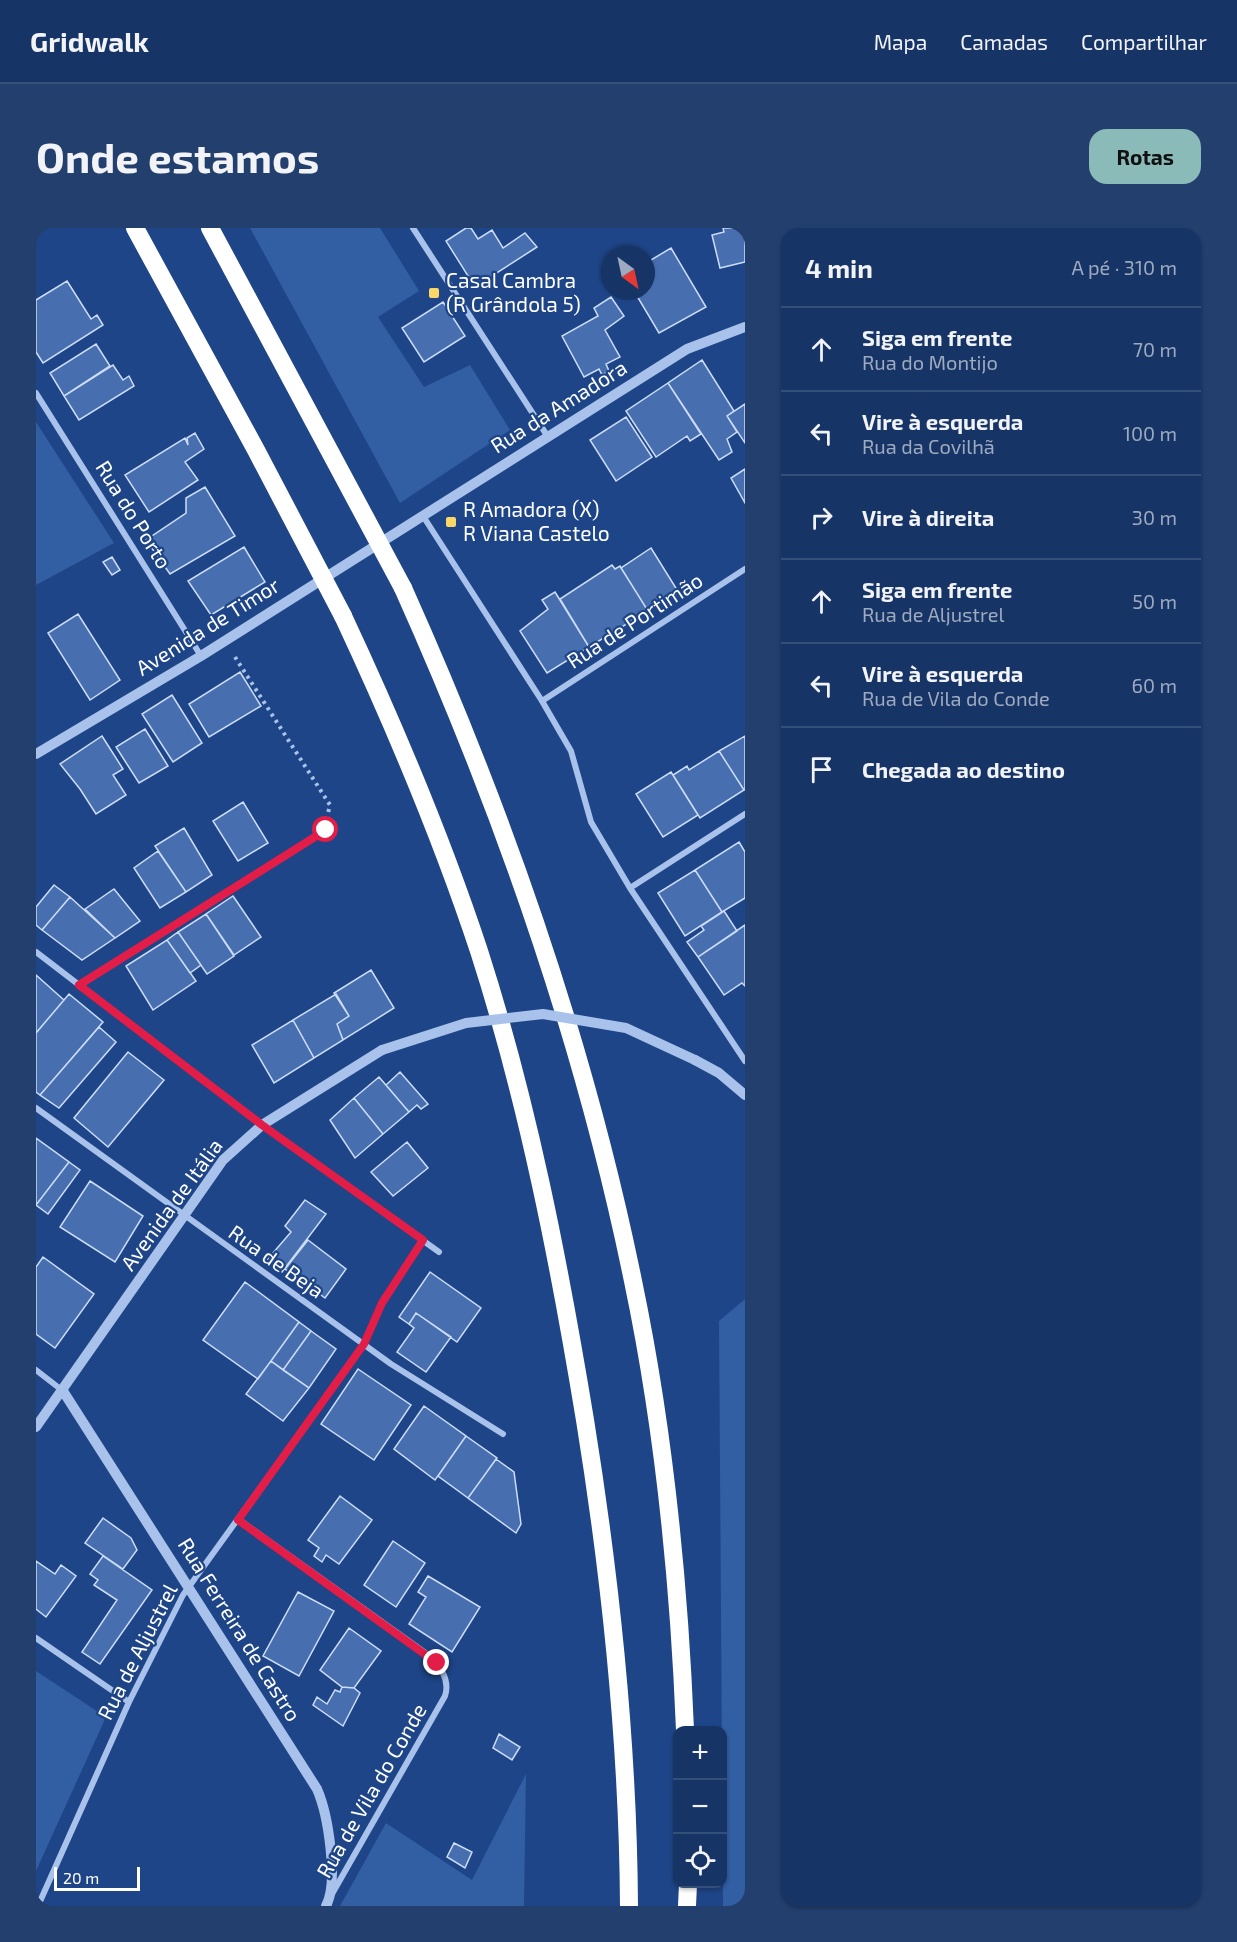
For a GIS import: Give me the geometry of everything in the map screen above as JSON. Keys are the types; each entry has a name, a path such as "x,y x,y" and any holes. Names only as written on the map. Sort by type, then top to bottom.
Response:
{"highway":[{"path":"135,228 343,616 399,740 453,877 505,1039 541,1184 575,1360 607,1570 624,1757 629,1906"},
{"path":"210,228 403,588 471,747 525,889 559,992 613,1189 634,1283 665,1471 675,1565 686,1726"},
{"path":"687,1906 688,1888"}],"street":[{"path":"413,228 548,437"},
{"name":"Rua da Amadora","path":"399,531 687,349 745,327"},
{"name":"Rua do Porto","path":"36,393 201,656"},
{"path":"423,516 542,701 571,751 591,822 630,888 745,1061"},
{"name":"Avenida de Timor","path":"36,754 201,656 399,531"},
{"name":"Rua de Portimão","path":"542,701 745,569"},
{"path":"630,888 745,814"},
{"path":"79,985 326,830"},
{"path":"36,952 262,1125 439,1252"},
{"name":"Avenida de Itália","path":"36,1427 223,1160 262,1125 381,1050 466,1023 543,1014 626,1028 719,1073 745,1095"},
{"name":"Rua de Beja","path":"36,1108 184,1217 364,1344 502,1434"},
{"name":"Rua de Aljustrel","path":"38,1906 129,1702 188,1587 364,1344"},
{"path":"36,1371 63,1391"},
{"name":"Rua Ferreira de Castro","path":"63,1391 319,1792 329,1844 328,1902"},
{"name":"Rua de Vila do Conde","path":"238,1520 431,1657 441,1669 446,1680 445,1696 328,1902"},
{"path":"36,1638 129,1702"}],"path":[{"path":"225,641 330,805 326,830"},
{"path":"364,1344 382,1303 423,1240"}],"shaded area":[{"path":"250,228 380,228 419,291 378,317 424,387 470,365 510,430 400,503"},
{"path":"36,422 114,543 36,585"},
{"path":"745,1299 745,1906 723,1906 723,1888 727,1888 727,1726 722,1726 719,1321"},
{"path":"36,1671 106,1717 36,1871"},
{"path":"526,1774 524,1906 340,1906 386,1823 472,1880"}],"building":[{"path":"466,228 471,228 478,239 492,230 503,248 525,233 537,247 475,287 446,241"},
{"path":"723,228 745,228 745,262 720,268 712,235 724,232"},
{"path":"671,248 706,307 659,333 639,300 655,300 655,258"},
{"path":"67,281 91,319 97,315 103,325 43,363 36,352 36,300"},
{"path":"606,300 613,300 624,316 605,330 620,357 606,364 609,371 602,375 599,369 584,377 562,336 598,316 594,308"},
{"path":"443,302 465,336 424,362 402,328"},
{"path":"96,344 110,366 64,396 50,373"},
{"path":"702,360 734,411 727,416 737,432 727,439 732,452 719,460 668,383"},
{"path":"113,365 123,380 129,376 134,386 79,420 64,396"},
{"path":"668,383 701,434 690,441 687,436 656,457 626,411"},
{"path":"745,404 745,443 727,416"},
{"path":"626,417 652,457 616,481 590,440"},
{"path":"195,433 204,449 185,462 198,480 149,512 125,475 185,438 188,445 187,438"},
{"path":"745,469 745,503 731,478"},
{"path":"205,487 235,536 170,574 146,540 186,513 186,498"},
{"path":"244,547 265,582 211,615 188,581"},
{"path":"651,548 679,593 648,611 621,568"},
{"path":"112,557 120,570 112,575 103,562"},
{"path":"612,565 615,569 620,566 648,611 589,647 560,599"},
{"path":"555,592 589,647 547,673 520,631 548,609 542,600"},
{"path":"78,614 120,680 90,700 48,633"},
{"path":"240,672 261,706 209,737 189,704"},
{"path":"172,695 202,743 173,762 142,714"},
{"path":"145,729 168,766 139,783 116,747"},
{"path":"102,736 123,769 113,775 126,795 96,814 60,764"},
{"path":"745,736 745,790 744,790 719,751"},
{"path":"719,751 744,790 700,818 673,775 687,766 689,770"},
{"path":"671,772 698,815 663,837 636,794"},
{"path":"243,802 268,843 238,861 213,821"},
{"path":"184,828 212,875 186,892 155,846"},
{"path":"739,842 745,852 745,898 722,912 695,870"},
{"path":"158,851 186,892 160,908 134,868"},
{"path":"695,870 722,912 685,936 658,893"},
{"path":"54,885 70,897 42,930 36,925 36,907"},
{"path":"114,889 140,921 115,938 85,909"},
{"path":"233,896 261,937 234,955 206,914"},
{"path":"70,897 115,938 82,960 42,930"},
{"path":"724,911 737,931 698,957 687,942 704,930 701,926"},
{"path":"206,914 234,956 207,974 178,932"},
{"path":"745,925 745,986 742,983 724,995 698,957"},
{"path":"178,932 201,965 190,973 167,940"},
{"path":"167,940 196,981 153,1010 126,966"},
{"path":"371,970 394,1008 343,1040 337,1024 349,1016 334,993"},
{"path":"36,975 64,1000 36,1033"},
{"path":"69,994 103,1022 40,1095 36,1092 36,1033"},
{"path":"336,994 349,1016 337,1024 343,1040 314,1058 293,1020"},
{"path":"293,1020 314,1058 274,1083 252,1045"},
{"path":"99,1027 116,1042 59,1108 40,1095"},
{"path":"128,1052 164,1080 108,1147 74,1118"},
{"path":"400,1072 428,1104 421,1109 417,1105 409,1112 386,1085"},
{"path":"379,1077 409,1112 383,1134 354,1098"},
{"path":"354,1098 383,1134 355,1158 330,1120"},
{"path":"36,1138 69,1162 36,1205"},
{"path":"407,1142 428,1168 393,1196 371,1172"},
{"path":"69,1162 80,1170 48,1214 36,1205"},
{"path":"90,1181 143,1216 115,1262 60,1227"},
{"path":"305,1200 326,1214 282,1272 266,1261 291,1232 285,1226"},
{"path":"308,1240 346,1269 325,1298 285,1269"},
{"path":"43,1257 94,1294 55,1348 36,1334 36,1267"},
{"path":"430,1272 481,1308 457,1342 416,1313 409,1324 399,1317"},
{"path":"245,1282 299,1322 258,1379 203,1340"},
{"path":"416,1313 451,1337 426,1372 397,1352 414,1328 409,1324"},
{"path":"299,1322 311,1331 283,1370 271,1361"},
{"path":"311,1331 336,1349 309,1388 283,1370"},
{"path":"271,1361 309,1388 283,1421 246,1394"},
{"path":"358,1369 411,1405 374,1460 321,1424"},
{"path":"424,1406 466,1436 435,1480 394,1449"},
{"path":"466,1436 497,1458 468,1498 438,1476"},
{"path":"496,1459 514,1472 521,1524 516,1533 468,1498"},
{"path":"340,1496 372,1520 339,1564 326,1555 322,1562 314,1556 319,1548 308,1540"},
{"path":"103,1518 131,1538 137,1550 123,1569 85,1543"},
{"path":"393,1541 425,1563 396,1607 364,1585"},
{"path":"103,1556 152,1590 100,1664 82,1652 117,1600 94,1585 98,1580 90,1574"},
{"path":"36,1561 55,1574 61,1565 76,1576 46,1617 36,1609"},
{"path":"428,1576 480,1607 452,1652 409,1624 426,1597 418,1592"},
{"path":"298,1592 334,1611 299,1676 263,1656"},
{"path":"349,1628 381,1651 354,1688 342,1687 320,1670"},
{"path":"342,1687 354,1688 360,1693 343,1726 313,1705 317,1697 327,1704 335,1690 340,1692"},
{"path":"499,1734 520,1747 512,1760 493,1748"},
{"path":"454,1843 472,1852 465,1868 447,1857"}],"place":[{"name":"Casal Cambra (R Grândola 5)","path":"434,293"},
{"name":"R Amadora (X) R Viana Castelo","path":"451,522"}],"route":[{"path":"326,830 79,985 262,1125 423,1240 382,1303 364,1344 238,1520 437,1663"}]}
